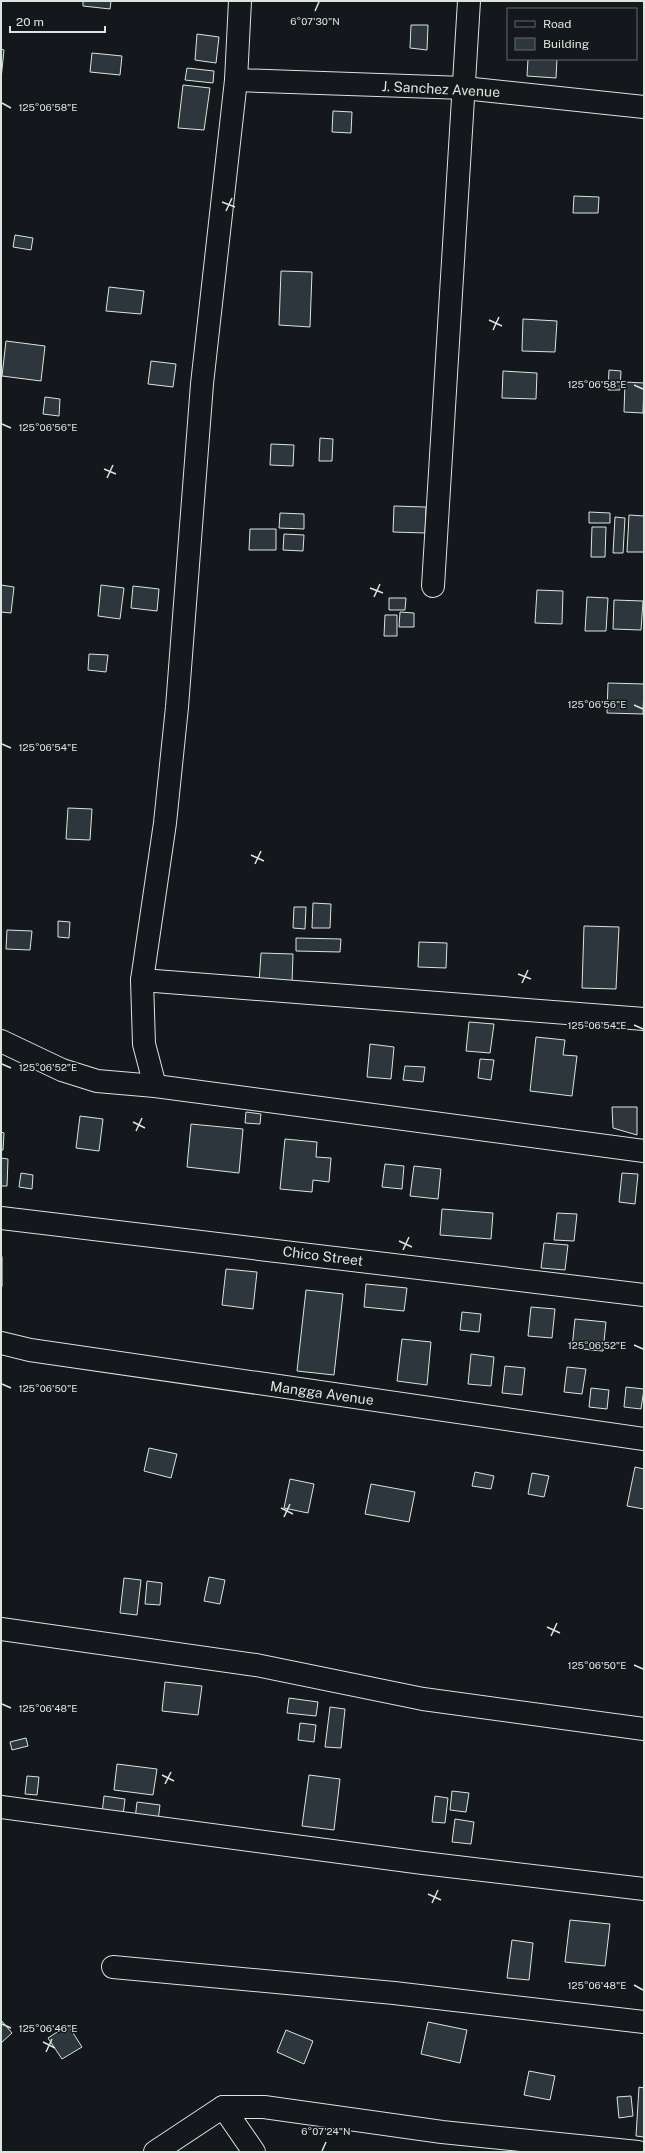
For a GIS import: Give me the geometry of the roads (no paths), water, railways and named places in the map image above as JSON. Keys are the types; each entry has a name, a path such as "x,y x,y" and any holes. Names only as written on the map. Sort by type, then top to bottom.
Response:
{"street":[{"path":"155,1086 144,1044 142,980 165,823 176,707 202,384 236,80 240,1"},
{"path":"432,586 469,1"},
{"name":"J. Sanchez Avenue","path":"236,80 464,88 644,108"},
{"path":"142,980 644,1019"},
{"path":"1,1041 62,1070 97,1081 155,1086 644,1151"},
{"name":"Chico Street","path":"1,1218 644,1295"},
{"name":"Mangga Avenue","path":"1,1343 30,1350 644,1439"},
{"path":"1,1629 256,1665 423,1699 644,1729"},
{"path":"1,1807 423,1863 644,1889"},
{"path":"113,1968 394,1993 644,2022"},
{"path":"155,2152 223,2107 264,2107 442,2132 638,2152"},
{"path":"223,2107 254,2152"}]}
